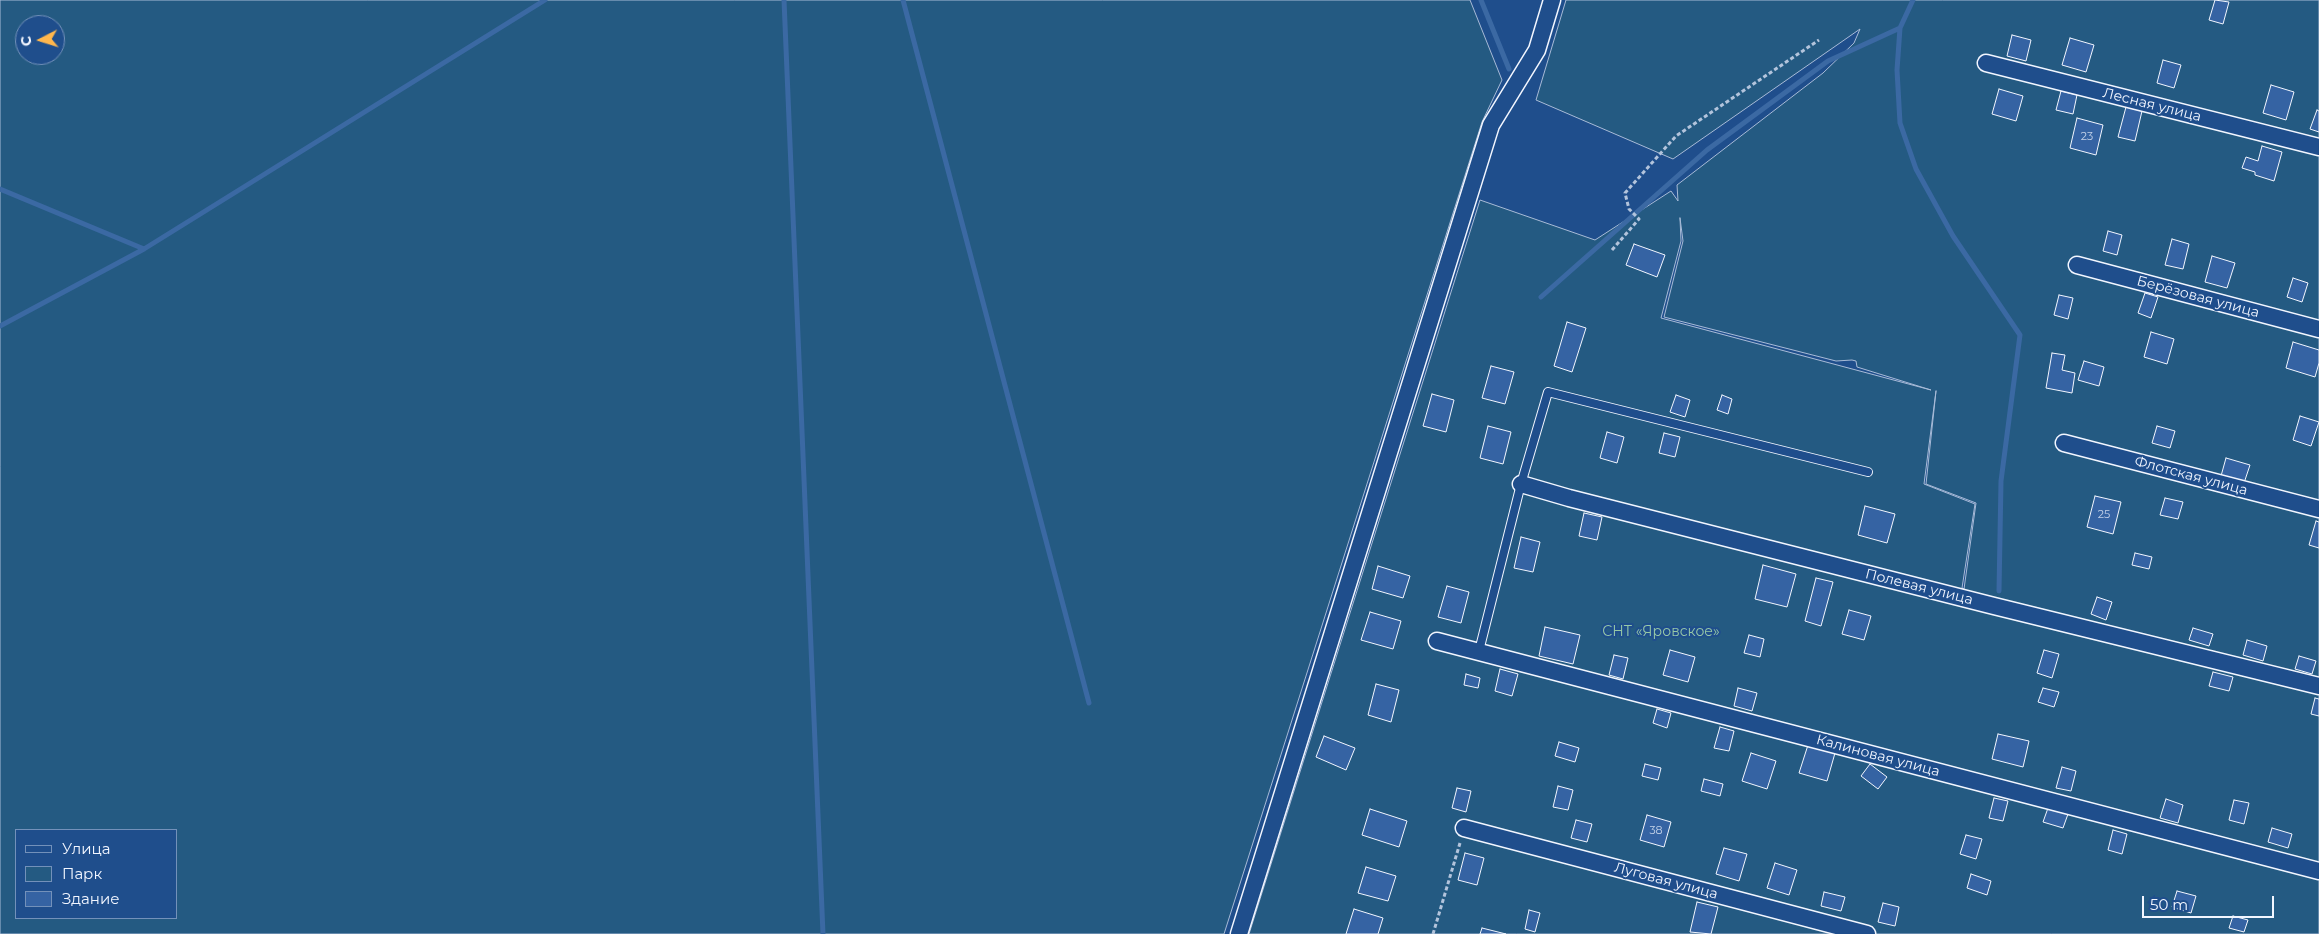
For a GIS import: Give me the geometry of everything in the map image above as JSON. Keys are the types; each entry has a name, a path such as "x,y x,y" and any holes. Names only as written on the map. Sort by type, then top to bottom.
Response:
{"street":[{"path":"1239,934 1491,126 1537,50 1552,0"},
{"name":"Лесная улица","path":"1986,63 2319,147"},
{"name":"Берёзовая улица","path":"2077,265 2319,329"},
{"name":"Флотская улица","path":"2064,443 2319,510"},
{"name":"Полевая улица","path":"1521,484 1975,602 2319,686"},
{"name":"Калиновая улица","path":"1437,641 2319,871"},
{"name":"Луговая улица","path":"1464,828 1867,934"}],"lane":[{"path":"1479,652 1521,484 1548,392 1868,472"}],"path":[{"path":"1612,250 1639,218 1630,209 1625,193 1676,136 1819,40"},
{"path":"1433,934 1464,828"}],"green space":[{"path":"0,0 1470,0 1502,80 1482,122 1224,934 0,934"},
{"name":"СНТ «Яровское»","path":"1566,0 2319,0 2319,934 1249,934 1480,200 1595,240 1671,191 1678,201 1677,185 1823,73 1854,43 1860,29 1673,159 1536,100","holes":["1680,218 1683,241 1664,317 1836,361 1856,361 1857,367 1931,390 1661,318 1681,241","1936,391 1926,484 1976,503 1964,589 1962,588 1975,504 1924,484"]}],"building":[{"path":"2215,0 2229,2 2223,24 2209,20"},
{"path":"2012,35 2031,40 2026,61 2007,56"},
{"path":"2070,38 2094,45 2086,72 2062,65"},
{"path":"2163,60 2181,65 2174,88 2157,83"},
{"path":"2271,85 2294,92 2286,120 2263,113"},
{"path":"1999,89 2023,96 2016,121 1992,114"},
{"path":"2061,91 2077,95 2073,114 2056,110"},
{"path":"2126,107 2142,111 2135,141 2118,137"},
{"path":"2317,110 2319,111 2319,132 2310,129"},
{"path":"2077,118 2103,125 2096,155 2070,148"},
{"path":"2262,146 2282,152 2274,181 2255,175 2255,172 2242,168 2246,157 2258,161"},
{"path":"2108,231 2122,235 2117,255 2103,251"},
{"path":"2172,239 2189,244 2183,269 2165,265"},
{"path":"1634,244 1665,255 1657,277 1626,265"},
{"path":"2212,256 2235,263 2227,288 2205,282"},
{"path":"2293,278 2308,283 2302,302 2287,297"},
{"path":"2145,293 2158,297 2151,318 2138,313"},
{"path":"2059,295 2073,298 2068,319 2054,315"},
{"path":"1567,322 1586,328 1572,372 1554,366"},
{"path":"2151,332 2174,339 2167,364 2144,357"},
{"path":"2293,342 2319,350 2319,363 2315,377 2286,368"},
{"path":"2052,353 2065,355 2062,370 2075,373 2072,393 2046,388"},
{"path":"2084,361 2104,367 2099,386 2078,380"},
{"path":"1491,366 1514,372 1505,404 1482,398"},
{"path":"1432,394 1454,400 1446,432 1423,426"},
{"path":"1676,395 1690,400 1685,417 1670,412"},
{"path":"1722,395 1732,399 1728,414 1717,410"},
{"path":"2300,416 2319,422 2311,446 2293,440"},
{"path":"1488,426 1511,432 1503,464 1480,458"},
{"path":"2157,426 2175,431 2170,448 2152,443"},
{"path":"1607,432 1624,437 1617,463 1600,458"},
{"path":"1664,433 1680,437 1675,457 1659,453"},
{"path":"2226,458 2250,465 2244,483 2221,476"},
{"path":"2095,496 2121,502 2113,534 2087,527"},
{"path":"2165,498 2183,502 2178,519 2160,515"},
{"path":"1865,506 1895,514 1887,543 1858,535"},
{"path":"1584,513 1602,517 1597,540 1579,536"},
{"path":"2316,521 2319,522 2319,548 2309,545"},
{"path":"1521,537 1540,542 1533,572 1514,568"},
{"path":"2135,553 2152,557 2149,569 2132,565"},
{"path":"1763,565 1796,574 1787,607 1755,599"},
{"path":"1378,566 1410,576 1403,598 1372,589"},
{"path":"1816,578 1833,582 1821,626 1805,621"},
{"path":"1447,586 1469,592 1461,623 1438,617"},
{"path":"2097,597 2112,602 2106,620 2091,614"},
{"path":"1849,610 1871,616 1864,640 1842,634"},
{"path":"1370,612 1401,621 1393,649 1361,640"},
{"path":"1545,627 1580,635 1573,664 1539,656"},
{"path":"2193,628 2213,634 2209,646 2189,640"},
{"path":"1749,635 1764,639 1760,657 1744,653"},
{"path":"2247,640 2267,646 2263,661 2243,655"},
{"path":"1670,650 1695,657 1688,682 1663,675"},
{"path":"2044,650 2059,654 2052,678 2037,673"},
{"path":"1614,655 1628,658 1623,679 1609,675"},
{"path":"2299,656 2316,661 2312,674 2295,669"},
{"path":"1500,669 1518,674 1512,696 1495,691"},
{"path":"2213,672 2233,677 2229,691 2209,686"},
{"path":"1466,674 1480,678 1478,688 1464,685"},
{"path":"1376,684 1399,690 1391,722 1368,715"},
{"path":"1738,688 1757,693 1752,711 1734,706"},
{"path":"2043,688 2059,692 2054,707 2038,702"},
{"path":"2315,698 2319,699 2319,716 2311,714"},
{"path":"1657,709 1671,713 1667,728 1653,723"},
{"path":"1720,727 1734,731 1729,751 1714,748"},
{"path":"1998,734 2029,741 2023,767 1992,759"},
{"path":"1324,736 1355,748 1346,770 1316,757"},
{"path":"1559,742 1579,748 1575,762 1555,756"},
{"path":"1808,745 1835,753 1827,781 1799,773"},
{"path":"1751,753 1776,761 1767,789 1742,781"},
{"path":"1645,764 1661,768 1658,780 1642,776"},
{"path":"1870,764 1887,777 1878,789 1861,776"},
{"path":"2062,767 2076,771 2071,791 2056,788"},
{"path":"1704,779 1723,784 1720,796 1701,791"},
{"path":"1558,786 1573,790 1568,810 1553,807"},
{"path":"1457,788 1471,791 1466,812 1452,808"},
{"path":"1994,798 2008,801 2003,821 1989,818"},
{"path":"2166,799 2183,805 2178,823 2160,818"},
{"path":"2234,800 2249,803 2244,824 2229,820"},
{"path":"2048,808 2068,814 2063,828 2043,822"},
{"path":"1370,809 1407,821 1399,847 1362,835"},
{"path":"1647,815 1671,822 1664,847 1640,840"},
{"path":"1576,820 1592,824 1587,842 1571,838"},
{"path":"2272,828 2292,834 2288,848 2268,842"},
{"path":"2113,830 2127,834 2122,854 2108,850"},
{"path":"1966,835 1982,839 1976,859 1960,854"},
{"path":"1724,848 1747,854 1739,881 1716,874"},
{"path":"1465,853 1484,858 1477,885 1458,880"},
{"path":"1775,863 1797,870 1789,895 1767,888"},
{"path":"1366,867 1396,876 1388,901 1358,893"},
{"path":"1971,874 1991,881 1987,895 1967,888"},
{"path":"2177,891 2196,896 2191,913 2172,907"},
{"path":"1824,892 1845,897 1841,911 1821,906"},
{"path":"1697,902 1718,907 1711,934 1690,932"},
{"path":"1883,903 1899,907 1895,926 1878,922"},
{"path":"1354,909 1383,918 1378,934 1346,934"},
{"path":"1529,910 1540,913 1535,932 1525,929"},
{"path":"2233,916 2248,920 2244,932 2229,928"},
{"path":"1482,928 1506,934 1480,934"}],"waterway":[{"path":"0,326 144,249 545,0"},
{"path":"784,0 823,934"},
{"path":"903,0 1089,703"},
{"path":"1481,0 1509,69"},
{"path":"1913,0 1900,28 1897,70 1900,123 1916,169 1953,236 2020,335 2001,481 1999,591"},
{"path":"1541,297 1707,150 1828,61 1900,28"},
{"path":"0,189 144,249"}]}
